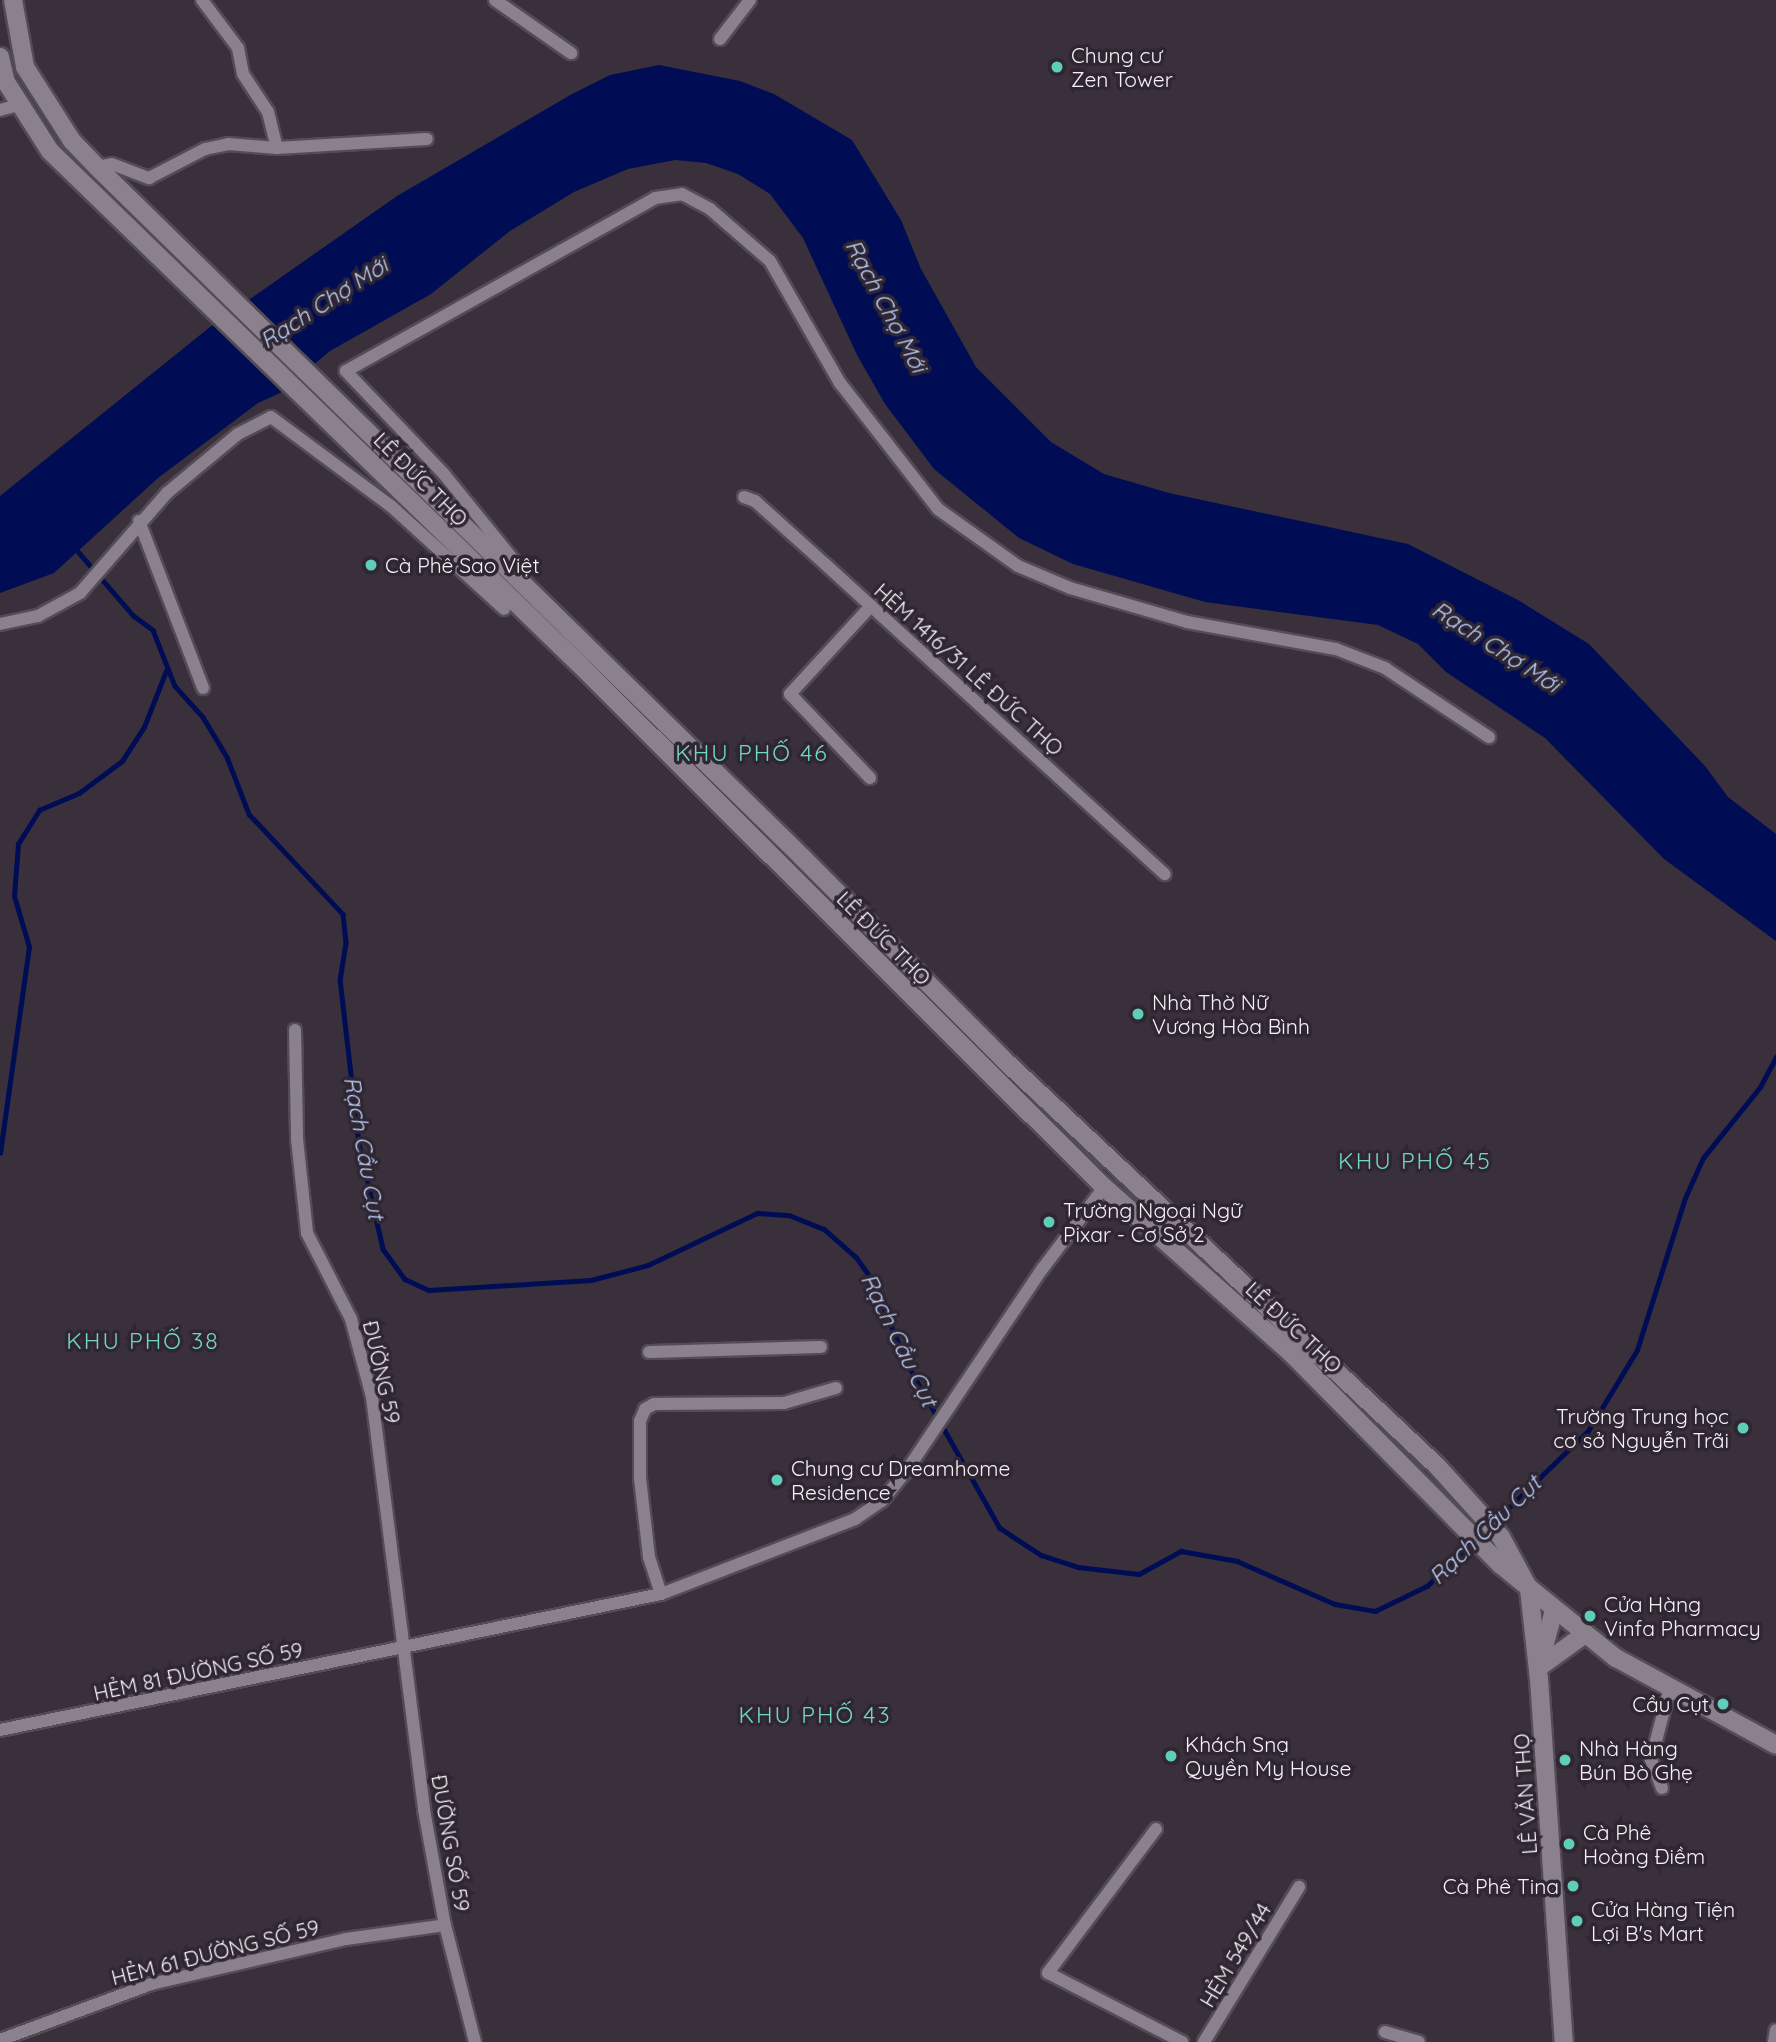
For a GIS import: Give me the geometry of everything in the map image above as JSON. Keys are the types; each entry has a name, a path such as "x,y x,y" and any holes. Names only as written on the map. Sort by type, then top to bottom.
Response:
{"main road":[{"path":"13,0 24,67 41,98 97,167 197,281"},
{"path":"0,57 19,105 50,151 197,281"},
{"path":"19,105 41,98"},
{"name":"LÊ ĐỨC THỌ","path":"197,281 330,396 831,886 1003,1059 1447,1478 1501,1537 1528,1588"},
{"name":"LÊ ĐỨC THỌ","path":"197,281 313,404 1104,1187 1291,1353 1433,1491 1484,1548 1528,1588"},
{"path":"817,902 831,886"},
{"path":"1528,1588 1585,1634 1670,1687 1776,1745"},
{"name":"LÊ VĂN THỌ","path":"1528,1588 1538,1668 1564,2042"},
{"path":"1538,1668 1554,1610"},
{"path":"1538,1668 1585,1634"}],"street":[{"path":"202,0 239,48 243,74 268,112 277,148"},
{"path":"495,0 571,53"},
{"path":"720,39 750,0"},
{"path":"0,110 19,105"},
{"path":"97,167 111,164 149,178 205,149 228,144 277,148 427,139"},
{"name":"LÊ ĐỨC THỌ","path":"522,583 520,568 443,473 346,371 655,198 682,194 710,209 770,261 840,383 938,509 1018,566 1069,588 1187,622 1336,649 1385,668 1489,737"},
{"name":"LÊ ĐỨC THỌ","path":"139,522 238,434 271,417 391,506 504,609"},
{"name":"HẺM 1416/31 LÊ ĐỨC THỌ","path":"744,497 755,501 1165,874"},
{"path":"0,624 38,615 80,593 121,550 139,522"},
{"path":"139,522 203,688"},
{"path":"870,778 790,694 871,606"},
{"name":"ĐƯỜNG 59","path":"295,1030 297,1139 307,1233 351,1319 372,1397 403,1648"},
{"name":"HẺM 81 ĐƯỜNG SỐ 59","path":"0,1730 661,1594 855,1519 882,1501 1104,1187"},
{"path":"649,1352 821,1348"},
{"path":"661,1594 649,1557 640,1478 640,1421 645,1409 654,1404 784,1403 836,1388"},
{"name":"ĐƯỜNG SỐ 59","path":"403,1648 424,1810 445,1925 475,2042"},
{"path":"1662,1788 1651,1760 1670,1687"},
{"path":"1156,1829 1048,1972 1182,2042"},
{"name":"HẺM 549/44","path":"1204,2042 1298,1887"},
{"name":"HẺM 61 ĐƯỜNG SỐ 59","path":"0,2040 151,1984 346,1940 445,1925"},
{"path":"1774,2042 1776,2030"},
{"path":"1385,2032 1419,2042"}],"water":[{"name":"Rạch Chợ Mới","path":"659,65 740,81 774,94 852,140 901,220 921,269 976,367 1051,442 1104,474 1169,493 1408,544 1518,600 1589,644 1705,766 1728,797 1776,834 1776,941 1664,859 1545,738 1446,672 1418,644 1378,625 1205,602 1073,564 1019,538 934,469 885,404 857,355 803,238 770,194 738,174 706,163 675,160 628,169 574,192 510,231 431,294 330,351 280,393 258,403 158,478 54,573 0,593 0,496 210,327 397,196 572,94 610,75"}],"waterway":[{"name":"Rạch Cầu Cụt","path":"75,548 134,616 153,630 175,686 203,717 227,757 249,814 343,914 346,943 340,979 359,1143 383,1249 405,1279 429,1290 591,1280 648,1265 757,1213 789,1215 824,1229 856,1257 871,1278 908,1365 1000,1528 1041,1555 1078,1567 1139,1574 1181,1551 1237,1561 1335,1604 1375,1611 1427,1586 1473,1542"},
{"path":"0,1153 29,947 14,896 18,844 39,810 79,793 122,761 144,727 166,671"},
{"name":"Rạch Cầu Cụt","path":"1495,1521 1588,1431 1637,1350 1685,1198 1703,1158 1760,1087 1776,1057"}],"place":[{"name":"Chung cư Zen Tower","path":"1057,67"},
{"name":"Cà Phê Sao Việt","path":"371,565"},
{"name":"Nhà Thờ Nữ Vương Hòa Bình","path":"1138,1014"},
{"name":"Trường Ngoại Ngữ Pixar - Cơ Sở 2","path":"1049,1222"},
{"name":"Trường Trung học cơ sở Nguyễn Trãi","path":"1743,1428"},
{"name":"Chung cư Dreamhome Residence","path":"777,1480"},
{"name":"Cửa Hàng Vinfa Pharmacy","path":"1590,1616"},
{"name":"Cầu Cụt","path":"1723,1704"},
{"name":"Khách Snạ Quyền My House","path":"1171,1756"},
{"name":"Nhà Hàng Bún Bò Ghẹ","path":"1565,1760"},
{"name":"Cà Phê Hoàng Điềm","path":"1569,1844"},
{"name":"Cà Phê Tina","path":"1573,1886"},
{"name":"Cửa Hàng Tiện Lợi B's Mart","path":"1577,1921"}],"district":[{"name":"KHU PHỐ 46","path":"752,753"},
{"name":"KHU PHỐ 45","path":"1415,1161"},
{"name":"KHU PHỐ 38","path":"143,1341"},
{"name":"KHU PHỐ 43","path":"815,1715"}]}
